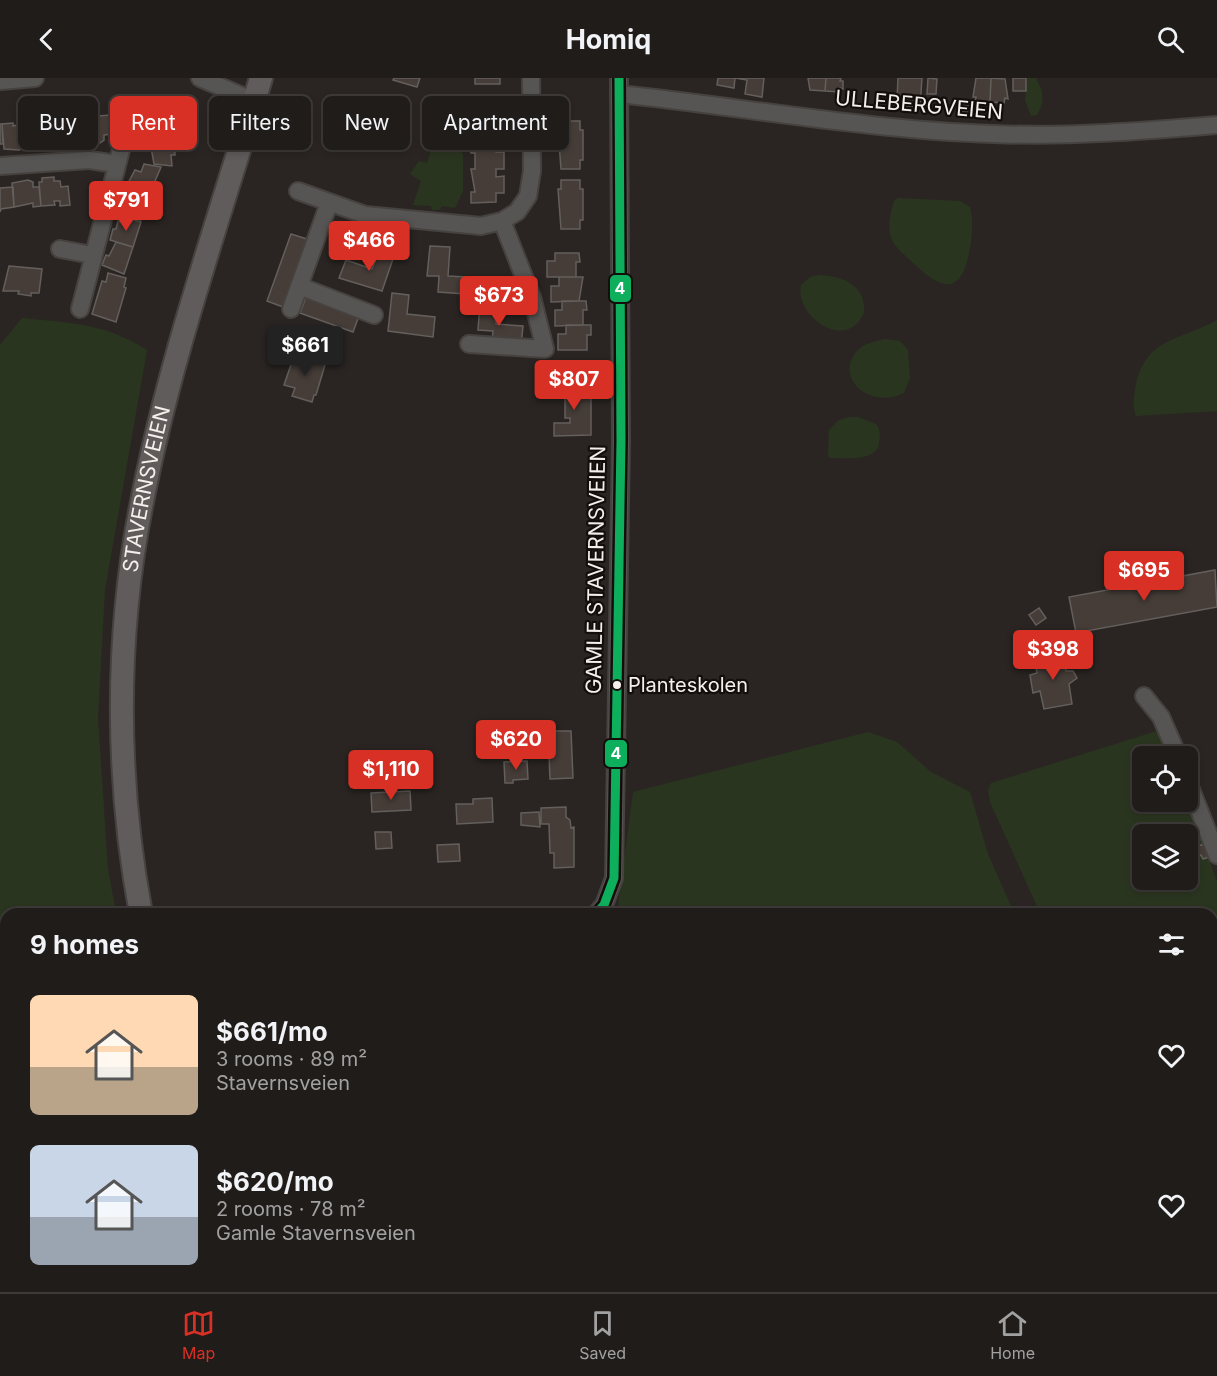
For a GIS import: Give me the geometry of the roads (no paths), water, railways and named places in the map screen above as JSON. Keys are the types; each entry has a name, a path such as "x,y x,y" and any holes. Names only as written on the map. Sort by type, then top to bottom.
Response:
{"main road":[{"name":"STAVERNSVEIEN","path":"256,96 261,78"},
{"name":"STAVERNSVEIEN","path":"140,908 127,810 123,731 126,629 134,549 163,406 239,150"}],"street":[{"path":"0,81 35,78"},
{"path":"200,78 242,96"},
{"path":"298,191 365,215 481,226 502,221 517,212 528,196 532,171 531,78"},
{"name":"ULLEBERGVEIEN","path":"619,86 875,126 993,134 1088,134 1217,125"},
{"name":"GAMLE STAVERNSVEIEN","path":"601,908 614,878 621,440 619,86"},
{"path":"80,309 92,255 121,150"},
{"path":"0,166 89,160 117,164"},
{"path":"291,309 329,202"},
{"path":"469,344 546,348 532,297 502,221"},
{"path":"60,249 92,255"},
{"path":"299,286 374,315"},
{"path":"1144,696 1161,717 1174,746"},
{"path":"1198,807 1217,855"}],"place":[{"name":"Planteskolen","path":"617,685"}]}
